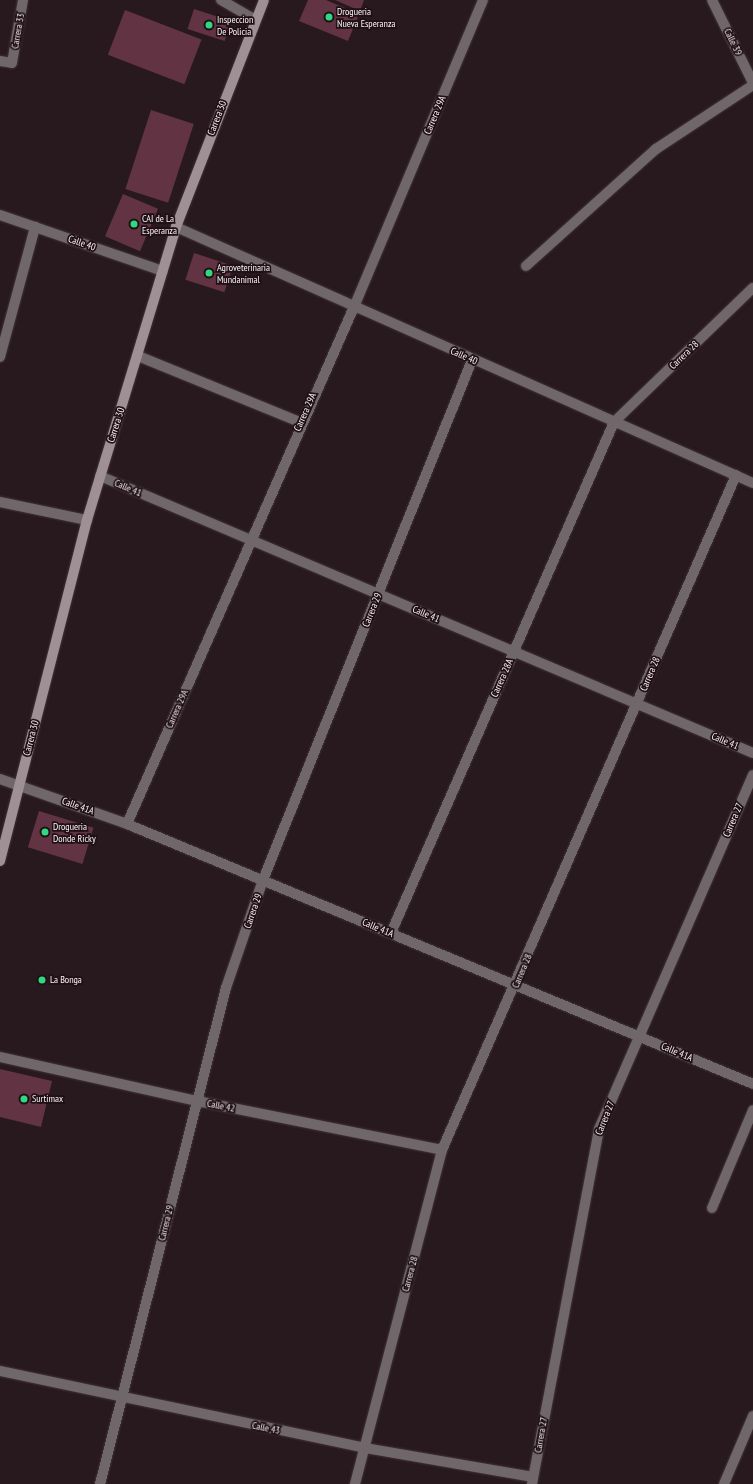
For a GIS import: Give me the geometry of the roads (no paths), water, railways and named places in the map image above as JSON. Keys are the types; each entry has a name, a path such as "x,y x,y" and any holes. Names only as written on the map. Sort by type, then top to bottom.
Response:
{"main road":[{"name":"Carrera 30","path":"0,861 18,785 87,520 176,227 254,19 264,0"}],"street":[{"name":"Carrera 33","path":"0,61 12,63 23,0"},
{"path":"221,0 254,19"},
{"name":"Carrera 29A","path":"127,824 251,540 300,422 354,307 483,0"},
{"name":"Calle 39","path":"712,0 753,84"},
{"path":"526,266 656,150 753,84"},
{"name":"Calle 40","path":"0,215 163,271"},
{"path":"0,357 35,227"},
{"name":"Calle 40","path":"176,227 472,360 753,483"},
{"name":"Carrera 28","path":"614,422 753,288"},
{"path":"138,356 300,422"},
{"name":"Carrera 29","path":"100,1484 120,1398 226,988 263,880 472,360"},
{"name":"Carrera 28A","path":"391,933 614,422"},
{"name":"Carrera 28","path":"355,1484 442,1150 516,985 736,475"},
{"name":"Calle 41","path":"100,476 753,753"},
{"path":"0,502 87,520"},
{"name":"Carrera 27","path":"532,1481 587,1175 599,1129 753,774"},
{"name":"Calle 41A","path":"0,779 127,824 753,1084"},
{"name":"Calle 42","path":"0,1057 197,1101 442,1150"},
{"path":"712,1208 753,1110"},
{"name":"Calle 43","path":"0,1371 120,1398 532,1481"},
{"path":"724,1484 753,1416"}],"place":[{"name":"Drogueria Nueva Esperanza","path":"329,17"},
{"name":"Inspeccion De Policia","path":"209,25"},
{"name":"CAI de La Esperanza","path":"134,224"},
{"name":"Agroveterinaria Mundanimal","path":"209,273"},
{"name":"Drogueria Donde Ricky","path":"45,832"},
{"name":"La Bonga","path":"42,980"},
{"name":"Surtimax","path":"24,1099"}]}
